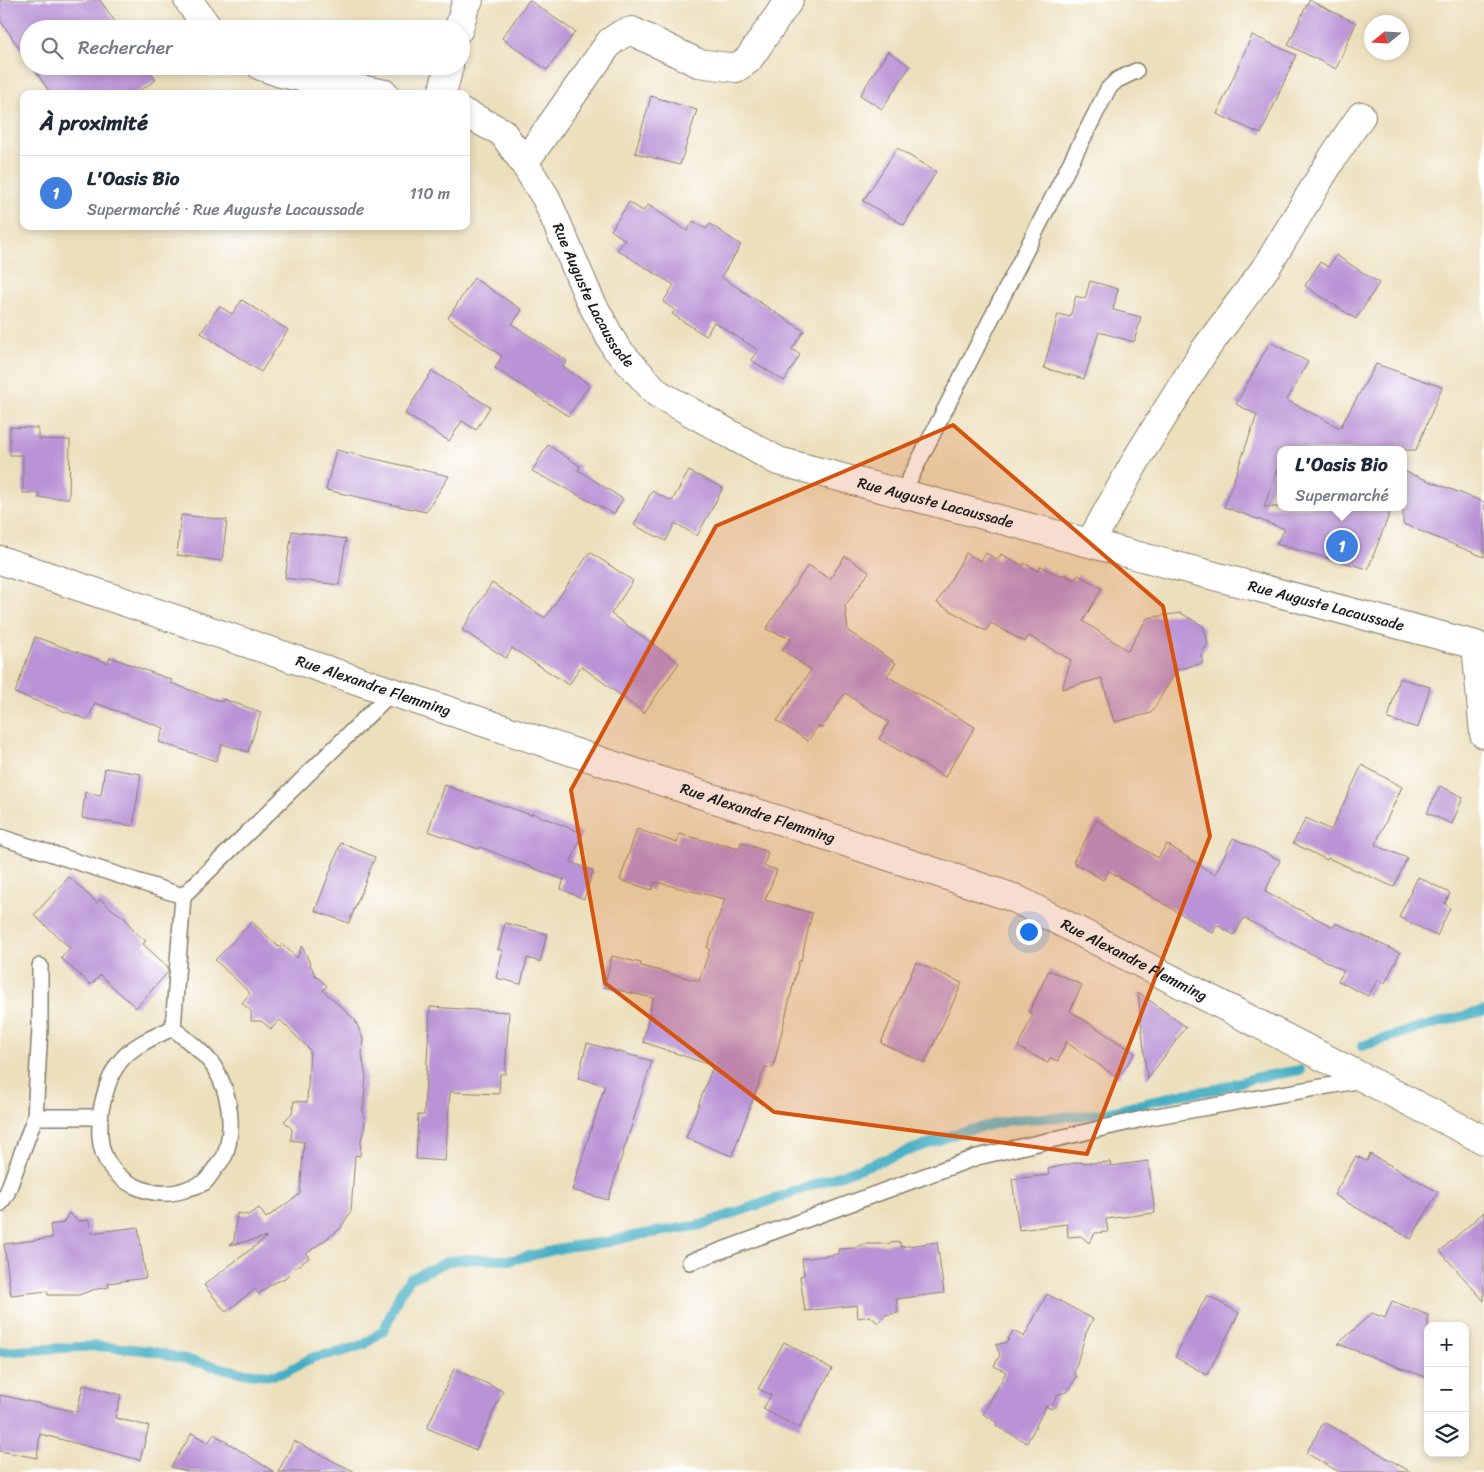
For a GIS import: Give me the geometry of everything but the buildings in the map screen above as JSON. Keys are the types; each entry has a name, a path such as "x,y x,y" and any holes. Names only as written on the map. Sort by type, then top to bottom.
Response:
{"street":[{"path":"188,0 203,20"},
{"path":"461,20 465,6 469,0"},
{"path":"524,163 610,42 622,34 632,31 698,63 736,68 748,60 789,0"},
{"path":"291,75 365,90"},
{"path":"443,90 447,75"},
{"name":"Rue Auguste Lacaussade","path":"470,116 502,132 524,163 546,198 590,300 616,348 656,392 778,461 1480,646 1484,734"},
{"path":"1090,543 1139,455 1204,351 1266,266 1333,157 1361,116"},
{"name":"Rue Alexandre Flemming","path":"0,560 1014,898 1484,1140"}],"lane":[{"path":"902,494 1108,89 1117,80 1136,71"},
{"path":"173,1028 183,896 392,692"},
{"path":"0,837 183,896"},
{"path":"0,1204 8,1193 35,1117 40,1028 40,966"},
{"path":"173,1028 213,1065 222,1081 229,1105 230,1133 224,1156 205,1182 179,1192 154,1193 131,1185 116,1173 104,1156 100,1117 104,1094 112,1071 123,1056 143,1042 173,1028"},
{"path":"690,1262 978,1157 1151,1117 1366,1079"},
{"path":"35,1117 100,1117"}],"highlighted area":[{"path":"953,425 1163,606 1210,836 1087,1154 774,1112 605,983 571,790 716,526"}],"waterway":[{"path":"1362,1046 1411,1030 1483,1011"},
{"path":"0,1352 94,1346 122,1348 151,1351 243,1373 274,1375 286,1372 314,1357 341,1352 365,1344 384,1330 400,1293 410,1279 448,1261 466,1259 512,1260 572,1246 608,1242 632,1236 701,1225 961,1132 1011,1120 1111,1112 1177,1095 1217,1089 1254,1078 1300,1070"}],"place":[{"name":"L'Oasis Bio","path":"1342,546"}]}
